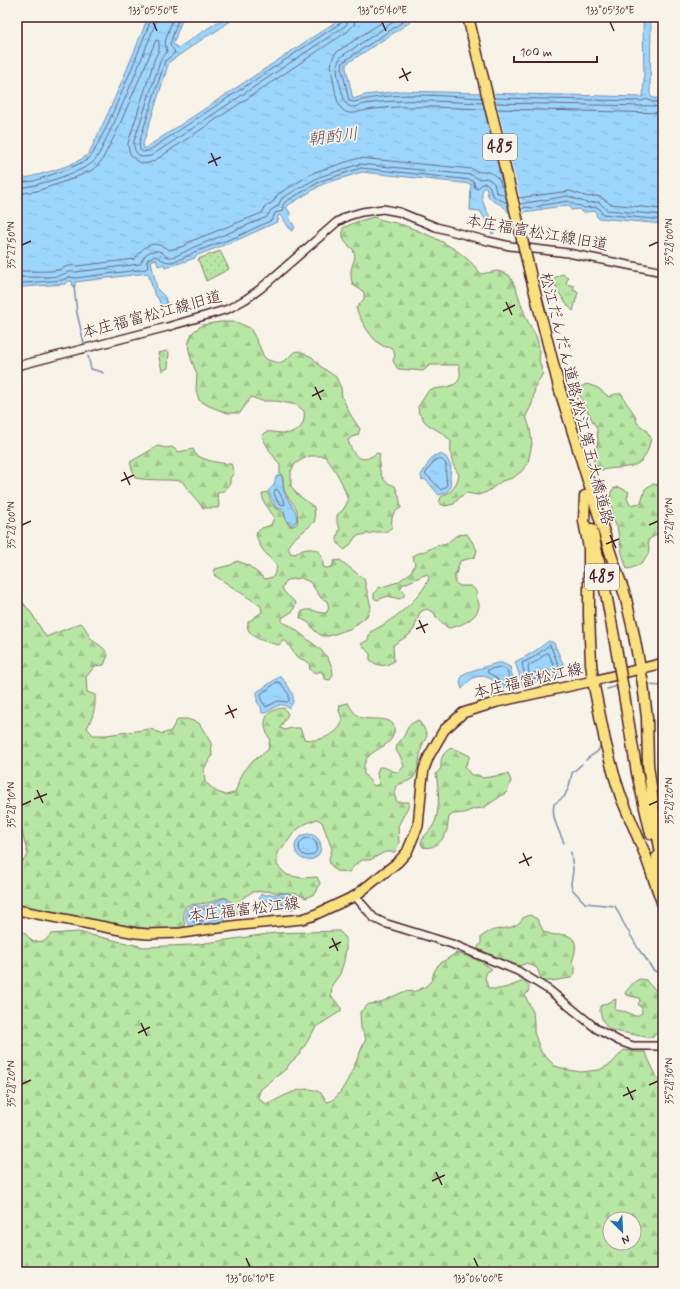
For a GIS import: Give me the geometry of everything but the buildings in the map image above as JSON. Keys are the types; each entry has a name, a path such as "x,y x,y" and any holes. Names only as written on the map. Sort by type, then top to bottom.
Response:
{"highway":[{"name":"松江だんだん道路;松江第五大橋道路","path":"468,17 585,496 607,599 637,773 663,885"},
{"path":"558,384 608,548 625,595 632,625 641,669 647,718 648,764 663,865"},
{"path":"585,496 584,521 589,548 589,615 593,681 605,742 616,783 645,854 663,905"}],"main road":[{"name":"本庄福富松江線","path":"17,910 148,934 181,933 302,919 312,916 355,896 398,862 407,852 418,826 423,776 429,756 444,730 463,713 497,702 593,681 663,663"}],"street":[{"name":"本庄福富松江線旧道","path":"17,366 228,309 260,289 337,222 348,216 375,209 399,212 436,227 510,246 583,255 663,272"},
{"path":"355,896 374,918 384,923 452,944 518,971 549,990 597,1029 614,1039 633,1046 663,1046"}],"green space":[{"path":"373,217 403,225 435,238 465,257 481,274 498,271 509,275 516,288 528,322 536,336 540,351 539,360 543,373 535,388 532,404 526,416 532,444 528,462 522,471 513,478 502,481 487,492 478,495 467,493 460,497 454,504 445,506 439,503 441,497 453,489 459,475 452,459 451,441 424,421 422,416 419,414 418,407 429,390 448,387 457,382 460,373 459,365 430,365 423,371 398,369 393,361 395,355 392,348 384,346 374,339 363,323 356,308 364,299 364,292 353,285 351,270 355,257 353,249 344,240 343,228"},
{"path":"220,251 229,269 206,281 198,259"},
{"path":"562,274 568,277 566,284 574,286 573,290 578,292 573,311 561,296 554,282 554,278"},
{"path":"220,322 236,322 250,328 264,357 268,360 279,363 286,360 294,352 299,351 312,357 320,366 336,377 341,388 342,397 350,414 360,429 358,435 348,440 352,451 355,455 362,459 371,457 377,453 380,454 380,473 386,482 395,486 399,496 401,508 396,511 393,516 392,527 386,532 356,536 345,550 339,545 337,540 340,528 337,523 337,515 343,510 348,501 342,483 332,466 324,456 310,456 295,464 291,471 291,486 297,494 314,507 315,521 290,543 290,553 295,554 310,549 319,551 323,560 323,567 327,568 332,567 334,561 340,560 364,579 371,607 367,616 352,628 329,636 322,636 315,631 309,623 300,618 301,612 305,610 326,613 329,608 327,601 321,598 310,582 301,578 287,580 282,588 284,592 296,603 293,611 282,618 282,622 291,626 321,650 327,657 332,667 333,675 330,680 325,679 321,671 316,673 310,670 309,663 296,656 286,641 283,641 279,645 261,640 253,635 248,628 248,622 262,612 261,606 214,575 215,569 231,565 237,561 248,565 265,579 273,577 277,568 261,546 256,533 262,528 271,525 274,517 264,502 262,494 267,492 274,507 283,512 288,524 292,526 297,524 298,516 296,508 285,492 283,479 280,474 280,465 262,436 266,432 292,433 302,425 304,421 304,411 297,405 277,401 262,401 251,397 240,413 227,413 209,406 199,400 196,390 197,374 191,359 188,345 192,333 202,325"},
{"path":"169,352 168,368 162,371 158,353"},
{"path":"587,384 598,388 609,397 615,394 622,394 637,423 646,430 651,438 648,449 640,462 628,467 601,470 593,463 598,441 597,429 581,399 578,388"},
{"path":"158,446 166,448 172,447 179,452 193,449 196,455 204,459 231,464 234,473 230,478 230,484 223,491 217,493 219,504 218,508 203,508 182,481 135,478 130,462"},
{"path":"652,484 659,485 663,489 663,499 661,501 663,504 663,531 648,540 649,551 644,561 637,566 627,569 617,527 612,517 612,507 609,496 613,489 619,487 629,492 627,498 630,505 641,503 645,489"},
{"path":"467,534 477,550 475,557 460,561 455,577 455,583 460,586 471,586 475,590 479,603 476,614 463,624 448,628 436,617 434,612 426,609 420,612 414,629 409,635 393,645 394,661 382,665 376,664 370,660 370,654 361,644 368,640 370,632 387,623 413,602 420,594 429,578 427,574 402,585 400,589 403,590 405,595 400,599 388,596 377,600 374,598 374,594 378,588 398,582 410,573 415,565 414,555 437,546 445,545 457,535"},
{"path":"17,595 32,614 46,637 81,623 92,640 106,651 108,655 104,665 95,666 86,677 87,692 95,695 94,712 87,728 93,735 106,735 151,729 162,734 171,731 178,719 187,719 199,723 211,743 212,756 204,769 205,782 217,792 226,795 234,793 246,767 268,750 270,739 265,728 265,722 266,718 272,711 284,708 288,714 280,728 285,730 300,728 304,739 310,740 320,739 335,732 339,728 342,720 339,711 340,705 348,703 360,717 382,719 391,722 394,726 392,737 385,745 371,754 364,763 364,774 374,786 379,784 377,773 379,767 399,772 404,766 396,750 397,745 404,736 409,725 418,720 424,728 427,736 421,748 418,768 415,775 413,778 396,786 394,794 397,802 409,802 409,805 398,826 399,843 395,852 385,852 370,860 362,860 349,872 336,871 330,864 329,859 332,849 322,822 317,819 305,824 294,832 289,840 277,852 277,865 287,875 302,878 317,877 320,883 316,893 306,898 297,894 266,891 252,892 241,901 244,905 244,911 240,913 235,913 232,905 225,897 207,903 189,905 186,906 183,913 185,928 178,930 142,928 86,919 59,912 35,910 19,905 17,901 17,863 23,861 28,855 17,813"},
{"path":"451,748 470,756 465,767 471,775 478,775 483,778 508,774 511,781 507,792 483,808 453,814 449,817 447,830 441,841 435,846 427,848 423,847 421,843 422,840 434,825 438,810 436,774 441,768 443,756"},
{"path":"530,915 537,919 544,932 554,935 566,935 575,943 572,962 575,965 575,973 571,978 542,981 537,968 527,963 519,966 478,949 481,943 481,937 491,931 516,925 523,918"},
{"path":"17,929 22,930 33,942 45,941 51,934 78,932 144,947 192,945 275,933 339,931 346,938 346,949 340,974 332,985 331,996 341,1007 341,1011 316,1027 299,1055 286,1069 261,1089 258,1096 262,1102 268,1104 287,1094 309,1089 316,1090 322,1094 327,1102 333,1099 345,1085 366,1039 361,1028 360,1012 369,1004 379,1003 403,992 416,991 425,987 432,980 438,965 456,953 475,959 492,969 487,972 485,977 488,988 502,989 524,981 529,988 525,996 533,1012 534,1032 541,1052 555,1066 581,1072 599,1070 611,1064 624,1050 645,1052 658,1079 663,1083 663,1272 17,1272"},
{"path":"639,979 646,980 660,994 662,1010 659,1013 661,1020 657,1033 652,1037 610,1030 604,1022 600,1012 600,1006 616,999 615,1010 636,1016 642,1013 642,1009 638,1004 640,1001 639,998 626,995 625,993 633,983"}],"water":[{"name":"朝酌川","path":"148,17 183,17 173,44 178,48 225,17 236,17 169,62 143,144 144,149 343,17 418,17 346,64 353,99 365,95 401,91 643,97 643,17 651,17 650,94 652,98 663,98 663,224 598,218 596,211 581,212 580,209 571,210 570,206 568,205 533,212 508,212 505,208 489,197 487,188 484,187 482,196 484,206 493,225 494,233 492,234 490,227 480,211 470,210 471,184 362,172 323,184 287,206 291,215 289,217 295,228 291,231 280,215 277,217 279,220 277,222 235,241 195,256 195,258 165,268 164,264 158,266 156,259 151,261 157,289 165,297 167,304 162,306 154,293 148,273 75,282 75,287 73,287 72,281 65,284 23,287 17,286 17,180 66,166 76,162 89,153 120,86"},
{"path":"440,454 446,457 451,466 451,487 446,493 439,495 427,481 424,479 422,480 421,475 433,456"},
{"path":"279,475 282,478 284,492 295,510 297,517 296,522 291,525 285,516 284,510 275,507 268,491 274,485 276,477"},
{"path":"549,641 554,643 564,666 559,676 523,686 515,662 532,653"},
{"path":"497,663 502,663 510,667 515,687 504,689 486,677 478,676 473,678 462,689 460,683 462,675"},
{"path":"279,677 283,679 292,693 292,704 289,708 283,705 262,713 261,707 257,702 257,692"},
{"path":"308,834 317,838 321,847 317,856 308,860 299,856 295,847 299,838"},
{"path":"283,893 292,894 297,898 293,909 275,907 259,899 261,894 267,895"},
{"path":"224,898 227,899 233,913 233,917 223,921 191,927 189,926 185,914 187,909 193,906 209,905"}],"pier":[{"path":"482,92 494,92 524,213 512,212"}],"waterway":[{"path":"74,286 77,313 84,343"},
{"path":"88,356 91,369 103,373"},
{"path":"648,685 663,686"},
{"path":"607,689 618,686"},
{"path":"586,760 599,750 601,743"},
{"path":"564,843 555,819 553,809 554,804 564,797 569,787 572,773 582,764"},
{"path":"571,852 573,870 571,884 572,889 585,903 615,906 639,950 653,970 659,973"}]}
